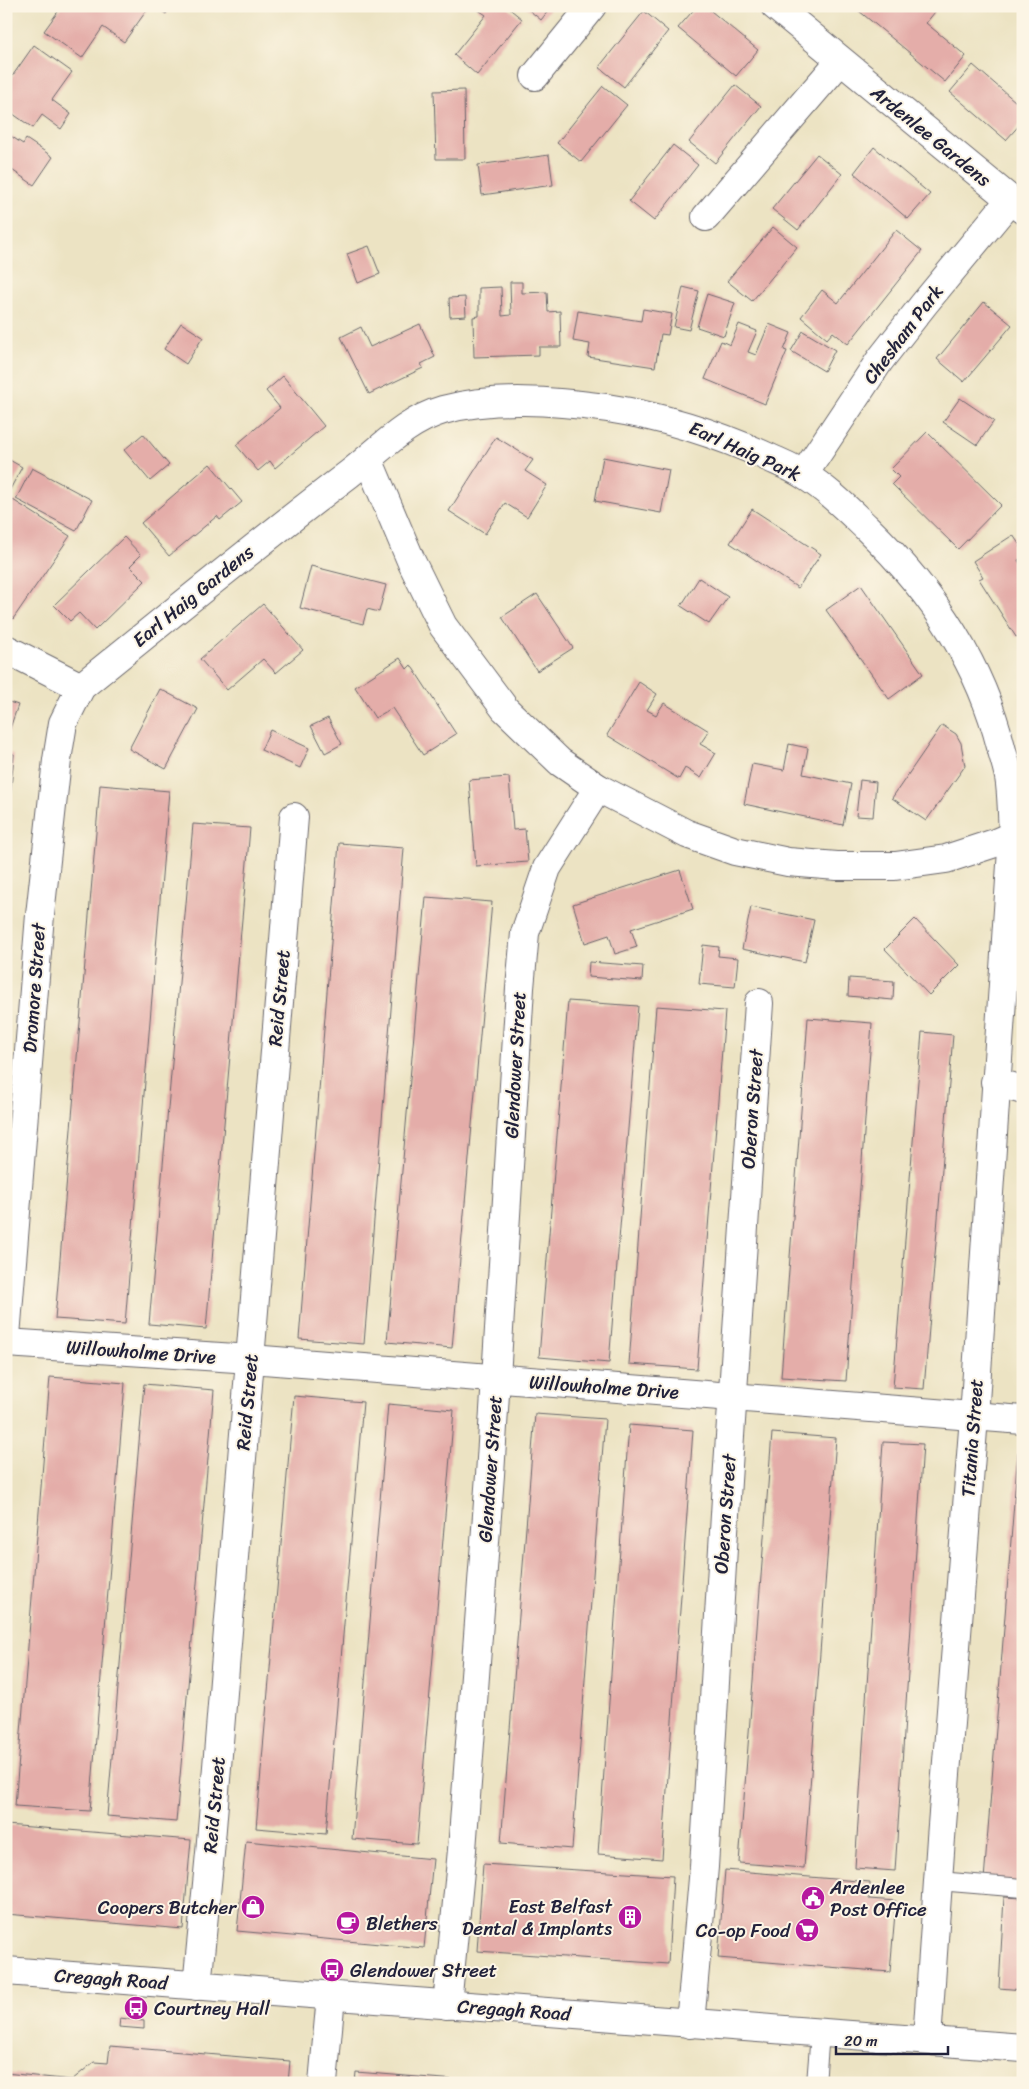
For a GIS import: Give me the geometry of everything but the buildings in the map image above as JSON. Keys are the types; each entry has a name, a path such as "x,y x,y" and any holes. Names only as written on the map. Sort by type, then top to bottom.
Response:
{"street":[{"path":"535,76 592,6"},
{"name":"Ardenlee Gardens","path":"775,6 1016,205"},
{"path":"706,217 840,61"},
{"name":"Chesham Park","path":"804,474 880,360 924,304 1016,205"},
{"name":"Earl Haig Park","path":"368,459 403,428 442,410 485,404 535,401 638,413 675,421 712,433 804,474 851,513 897,557 944,616 969,662 989,706 1010,782 1018,833"},
{"path":"368,459 412,563 443,626 506,709 560,762 598,788 687,834 735,851 788,862 836,866 904,864 946,859 995,844 1018,833"},
{"name":"Earl Haig Gardens","path":"57,760 63,723 81,687 274,531 368,459"},
{"path":"6,649 81,687"},
{"name":"Dromore Street","path":"6,1336 40,915 57,760"},
{"name":"Glendower Street","path":"447,2005 462,1850 496,1379 519,997 525,933 547,868 598,788"},
{"name":"Reid Street","path":"197,1986 251,1359 294,817"},
{"name":"Titania Street","path":"927,2040 974,1417 995,1082 1018,833"},
{"name":"Oberon Street","path":"690,2024 704,1867 759,1003"},
{"path":"995,1082 1023,1090"},
{"name":"Willowholme Drive","path":"6,1343 251,1359 1023,1420"},
{"name":"Cregagh Road","path":"6,1971 1023,2048"},
{"path":"323,2083 331,1996"}],"lane":[{"path":"938,1881 1023,1888"},
{"path":"816,2083 820,2033"}],"place":[{"name":"Ardenlee Post Office","path":"813,1898"},
{"name":"Coopers Butcher","path":"253,1907"},
{"name":"East Belfast Dental & Implants","path":"630,1917"},
{"name":"Blethers","path":"348,1923"},
{"name":"Co-op Food","path":"807,1930"},
{"name":"Glendower Street","path":"332,1970"},
{"name":"Courtney Hall","path":"136,2008"}]}
